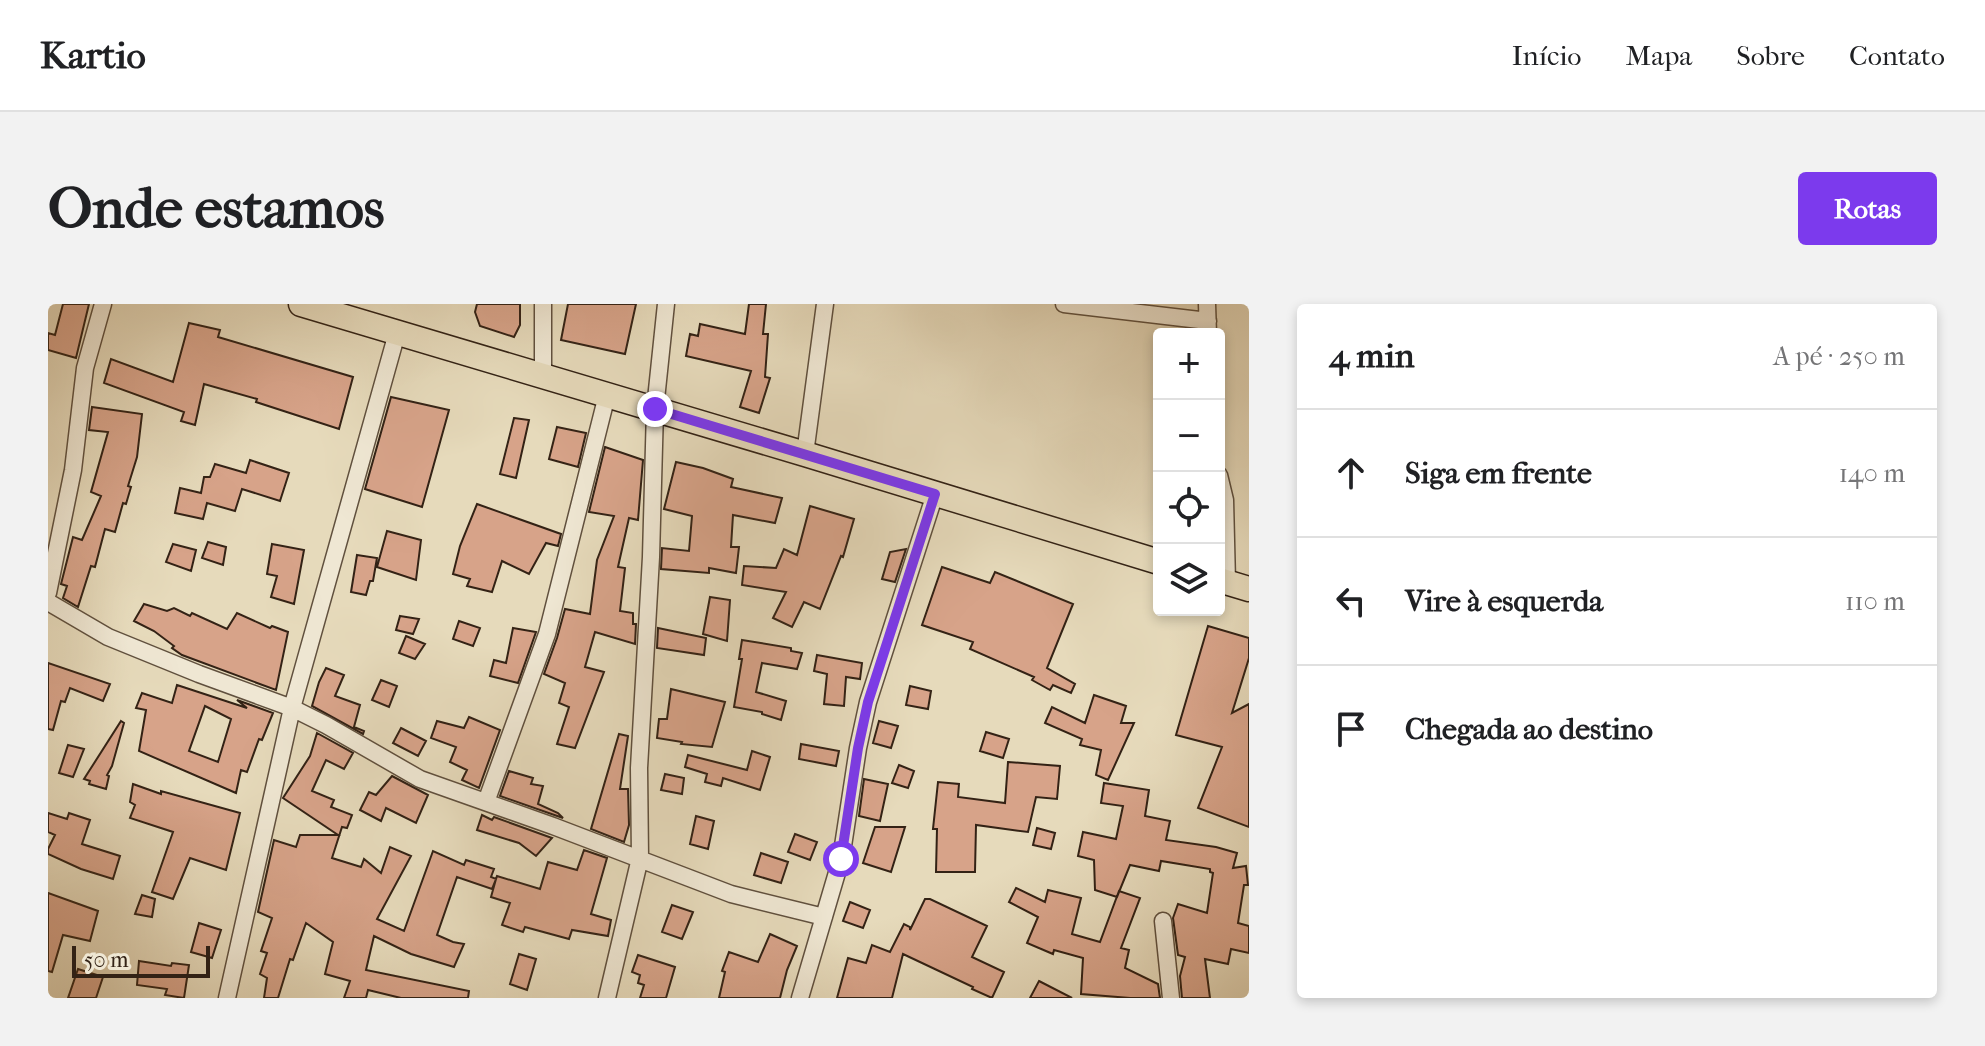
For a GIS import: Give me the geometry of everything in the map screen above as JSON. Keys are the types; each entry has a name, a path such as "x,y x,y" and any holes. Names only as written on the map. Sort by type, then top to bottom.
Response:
{"main road":[{"path":"307,305 1153,560"}],"street":[{"path":"48,593 73,470 85,368 103,304"},
{"path":"543,304 543,376"},
{"path":"607,998 640,858 639,768 651,557 655,409 666,304"},
{"path":"805,454 825,304"},
{"path":"1064,304 1208,320"},
{"path":"227,998 292,708 397,333"},
{"path":"486,802 547,634 607,395"},
{"path":"800,998 841,859 868,702 935,494"},
{"path":"1225,500 1232,584"},
{"path":"48,602 108,637 292,708 420,779 731,894 824,917"},
{"path":"1163,921 1171,998"}],"building":[{"path":"63,304 89,304 76,358 48,350 48,333 55,335"},
{"path":"477,304 520,304 520,325 514,337 480,326 475,312"},
{"path":"568,304 636,304 625,354 561,340"},
{"path":"749,304 766,304 763,334 768,334 765,377 770,378 759,413 740,407 751,371 686,356 690,334 698,336 700,324 745,334"},
{"path":"189,323 220,330 218,337 353,377 339,429 256,402 257,399 204,384 195,425 181,421 184,412 104,383 111,359 173,382"},
{"path":"391,397 449,410 422,507 365,489"},
{"path":"92,407 142,414 137,457 126,504 123,503 115,532 105,529 95,567 91,566 78,607 63,598 67,586 61,584 73,537 82,540 101,496 91,492 108,432 89,430"},
{"path":"514,418 529,420 516,478 500,474"},
{"path":"557,427 586,433 578,467 549,459"},
{"path":"605,447 643,460 638,520 629,518 618,567 625,568 620,611 633,613 635,644 595,632 585,667 604,672 575,748 557,744 569,707 559,703 565,683 544,674 565,609 590,614 597,560 614,516 589,512"},
{"path":"250,460 289,473 280,501 242,489 235,511 207,503 203,519 175,513 180,488 201,493 204,477 210,477 215,464 246,473"},
{"path":"676,462 733,479 731,487 782,498 775,523 733,515 731,547 739,547 736,573 709,568 709,573 661,569 662,548 689,551 692,516 664,509"},
{"path":"477,504 561,534 558,546 546,543 529,574 502,561 492,592 467,586 470,579 453,574 460,546"},
{"path":"810,506 854,519 843,557 820,609 804,602 792,627 773,618 786,592 742,585 744,566 776,568 784,549 797,555"},
{"path":"387,531 421,540 416,580 377,567"},
{"path":"208,542 226,547 223,565 202,558"},
{"path":"173,544 196,550 191,571 166,562"},
{"path":"272,544 304,550 294,604 271,597 277,576 267,574"},
{"path":"906,549 895,582 882,579 890,552"},
{"path":"357,555 377,558 373,581 370,581 366,595 351,592"},
{"path":"942,567 990,583 995,572 1073,604 1047,668 1075,684 1071,693 1053,685 1050,690 1032,680 1034,677 970,649 973,642 922,625"},
{"path":"710,597 730,600 727,641 703,634"},
{"path":"144,604 167,611 174,608 190,616 192,613 227,629 237,613 270,628 288,632 276,690 182,655 154,631 134,621"},
{"path":"400,616 419,619 413,634 396,630"},
{"path":"459,621 480,628 473,646 453,639"},
{"path":"1208,626 1249,638 1249,658 1232,713 1249,704 1249,827 1198,808 1222,747 1176,735"},
{"path":"513,628 536,632 518,683 490,676 494,660 506,663"},
{"path":"658,628 706,638 704,655 657,648"},
{"path":"406,636 425,644 415,659 399,653"},
{"path":"742,640 791,648 791,651 802,653 797,669 762,663 756,692 786,701 781,720 762,712 734,707"},
{"path":"817,655 862,663 860,679 846,677 844,706 824,704 827,674 814,671"},
{"path":"48,663 110,684 103,701 70,688 65,702 61,701 53,730 48,729"},
{"path":"326,668 344,675 335,696 360,705 354,727 364,731 363,734 312,706"},
{"path":"381,680 397,686 389,707 372,700"},
{"path":"177,685 247,708 237,700 273,713 247,772 241,770 236,793 139,751 146,710 136,708 142,693 172,703","holes":["205,706 231,719 218,762 189,751"]},
{"path":"910,686 931,691 928,709 906,705"},
{"path":"671,689 725,702 712,747 657,738 659,719 667,719"},
{"path":"1094,695 1126,706 1121,723 1134,723 1108,780 1096,775 1101,750 1080,745 1082,739 1045,723 1052,707 1085,723"},
{"path":"469,717 500,730 479,788 462,780 467,770 450,762 456,747 431,738 437,721 464,728"},
{"path":"121,721 124,723 107,775 106,789 89,784 90,781 84,779"},
{"path":"879,721 898,726 891,748 873,743"},
{"path":"401,728 426,741 418,756 393,743"},
{"path":"986,732 1009,739 1003,758 980,751"},
{"path":"317,733 353,753 344,769 326,760 312,791 334,800 331,807 352,815 347,828 342,827 332,858 361,867 364,859 381,873 390,847 411,856 377,919 404,931 433,851 464,865 466,860 494,869 491,877 496,879 492,889 457,877 437,935 464,944 454,967 411,954 374,936 366,970 469,991 468,998 401,998 368,990 366,998 344,998 350,981 325,974 333,942 306,923 278,998 264,998 267,978 260,974 267,953 261,951 272,918 258,912 274,840 296,847 300,835 338,835 283,798 310,756"},
{"path":"619,734 628,736 620,789 628,789 629,825 624,842 591,829"},
{"path":"801,744 839,751 836,766 799,759"},
{"path":"68,745 84,749 73,777 59,773"},
{"path":"752,751 770,757 760,790 723,778 721,786 705,782 707,774 685,767 688,755 747,770"},
{"path":"1008,762 1060,766 1057,799 1036,797 1028,832 976,825 975,872 936,872 937,829 933,829 938,782 959,784 958,797 1005,803"},
{"path":"899,765 914,771 908,788 892,783"},
{"path":"509,771 533,778 531,784 543,786 538,804 563,818 500,796"},
{"path":"665,774 684,778 682,794 661,790"},
{"path":"392,776 428,795 416,823 386,808 381,821 360,810 369,792 376,795"},
{"path":"864,779 888,784 880,821 859,816"},
{"path":"1104,783 1149,790 1145,816 1170,821 1166,840 1237,853 1233,868 1246,866 1248,885 1244,885 1238,923 1249,926 1249,953 1231,949 1228,964 1205,959 1210,998 1182,998 1180,976 1185,957 1178,955 1173,918 1178,904 1207,913 1213,873 1210,869 1161,861 1159,871 1130,865 1117,897 1095,890 1094,860 1078,856 1083,832 1116,839 1123,806 1101,803"},
{"path":"133,784 240,813 226,870 190,858 173,899 152,892 173,832 130,818 135,805 130,802"},
{"path":"48,813 67,819 69,813 90,820 82,844 120,856 113,879 48,854 55,835 48,832"},
{"path":"482,815 552,838 536,856 519,843 477,830"},
{"path":"696,816 714,821 708,849 690,844"},
{"path":"875,827 905,827 891,872 863,863"},
{"path":"1037,828 1055,833 1051,849 1033,845"},
{"path":"795,834 817,842 810,860 788,852"},
{"path":"584,850 607,858 591,914 611,920 608,936 572,930 569,939 525,927 523,932 502,925 510,903 491,897 497,876 540,889 548,862 577,870"},
{"path":"761,853 788,862 781,883 754,875"},
{"path":"1016,888 1045,902 1048,890 1081,898 1072,934 1100,942 1119,891 1140,898 1121,948 1129,950 1125,968 1158,984 1160,998 1081,994 1083,958 1054,950 1053,954 1027,943 1038,917 1009,902"},
{"path":"48,893 98,911 90,941 63,935 52,972 48,971"},
{"path":"142,895 155,899 152,917 135,914"},
{"path":"925,899 987,926 972,957 1004,972 992,998 903,954 892,998 837,998 848,958 866,963 872,945 890,952 904,924 910,930"},
{"path":"850,902 870,910 863,928 843,921"},
{"path":"672,905 693,912 682,939 662,932"},
{"path":"199,923 221,930 212,958 191,952"},
{"path":"770,934 797,946 780,998 719,998 725,972 722,971 729,952 758,962"},
{"path":"519,954 536,959 527,990 510,984"},
{"path":"638,955 675,967 666,998 640,998 644,985 638,983 640,975 632,972"},
{"path":"139,961 171,966 172,963 189,965 184,998 165,995 167,989 137,985"},
{"path":"78,969 103,977 96,998 68,998"},
{"path":"1039,981 1072,998 1030,998"}],"route":[{"path":"655,409 935,494 868,702 841,859"}]}
